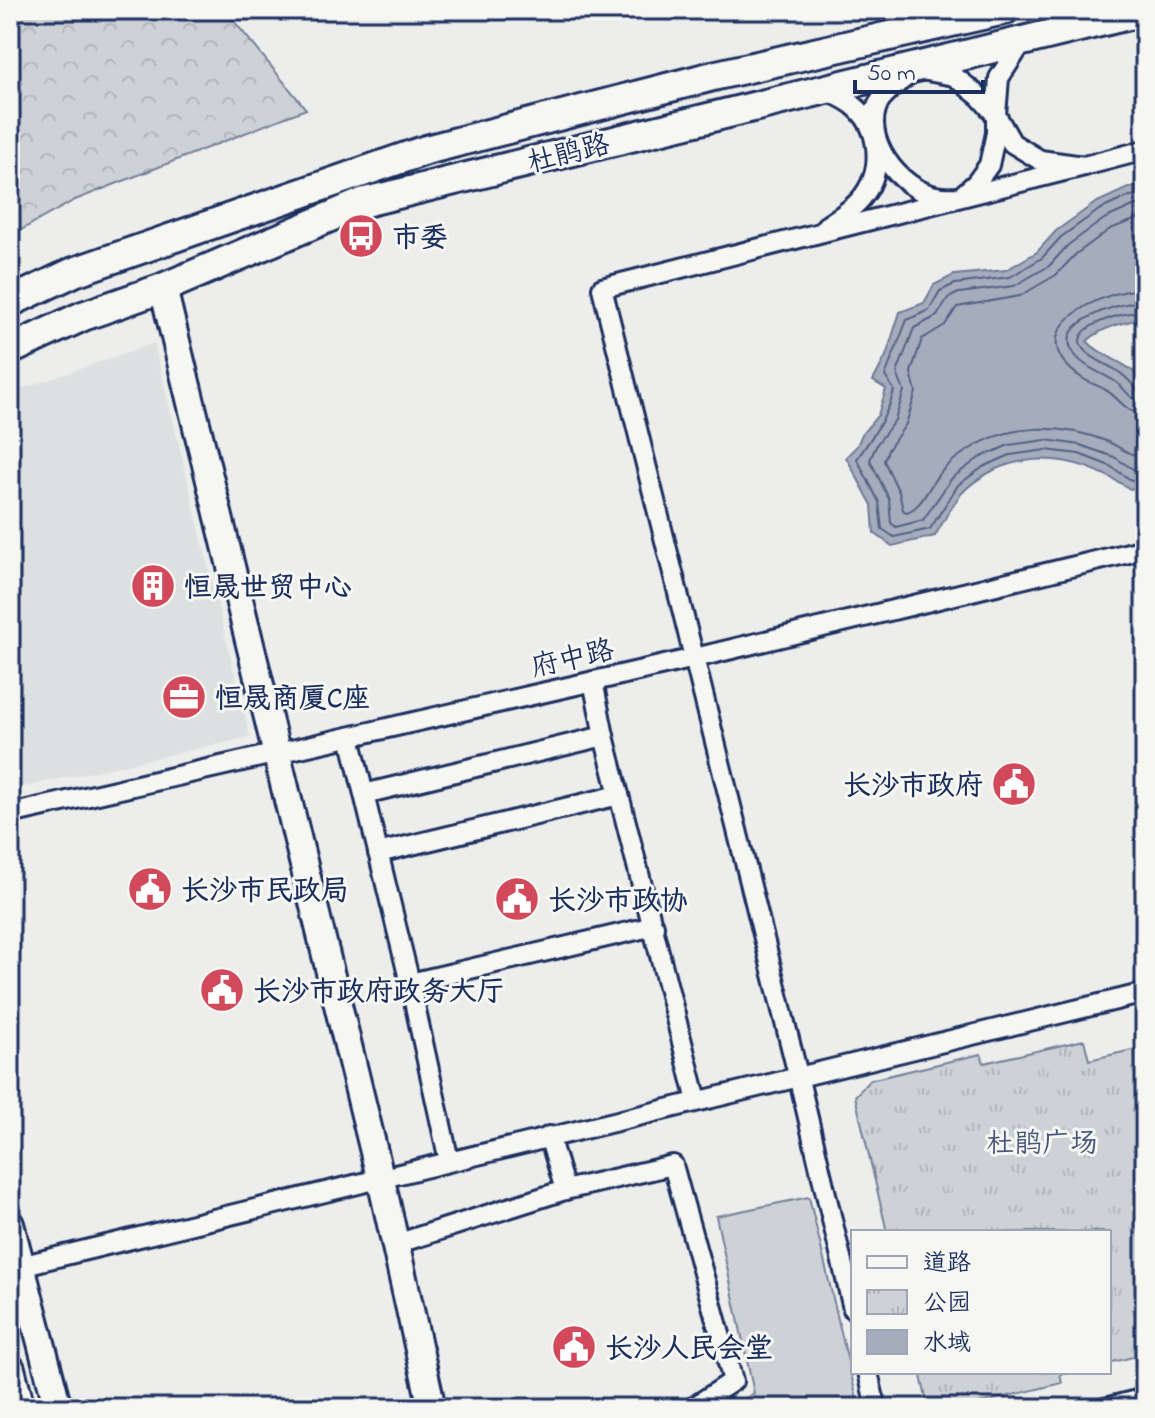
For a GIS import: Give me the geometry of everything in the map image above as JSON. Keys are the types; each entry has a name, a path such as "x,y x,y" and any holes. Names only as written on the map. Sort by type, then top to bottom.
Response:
{"main road":[{"name":"杜鹃路","path":"10,302 74,272 426,150 717,75 1004,10"},
{"name":"杜鹃路","path":"10,350 83,316 163,288 365,202 1145,11"},
{"path":"10,1369 20,1408"}],"street":[{"path":"960,197 989,165 996,133 999,78 1023,41"},
{"path":"813,235 847,212 865,194 878,161 873,130 879,101 916,69 954,76 996,115 1012,143 1040,160 1084,166"},
{"path":"826,90 855,106 873,130 888,162 906,183 934,196 960,197"},
{"path":"851,1300 602,288 1145,150"},
{"path":"163,288 396,1244 432,1408"},
{"name":"府中路","path":"10,814 695,658 1145,549"},
{"path":"593,681 604,736 697,1101"},
{"path":"364,794 604,736"},
{"path":"350,737 410,983 449,1161"},
{"path":"378,853 619,795"},
{"path":"410,983 654,926"},
{"path":"20,1266 1145,993"},
{"path":"549,1136 565,1190"},
{"path":"396,1244 565,1190 673,1165 733,1381 692,1408"},
{"path":"10,1224 58,1408"},
{"path":"868,1374 876,1408"},
{"path":"1105,1408 1145,1398"}],"shaded area":[{"path":"154,343 250,737 10,790 10,393"}],"green space":[{"path":"10,10 225,10 306,109 75,200 10,236"},
{"name":"杜鹃广场","path":"1084,1040 1089,1060 1145,1047 1145,1354 1111,1362 1111,1230 887,1230 855,1096 870,1080 981,1054 984,1063"},
{"path":"809,1197 859,1408 729,1408 754,1393 716,1216"},
{"path":"920,1374 1064,1374 1060,1375 1062,1383 960,1408 933,1408 927,1402"}],"water":[{"path":"1145,186 1145,318 1122,323 1087,341 1126,366 1138,376 1142,385 1146,412 1145,486 1130,489 1099,472 1066,461 1031,460 996,469 973,483 957,499 935,536 892,546 874,533 872,505 846,457 878,415 886,389 873,381 886,356 900,312 924,303 934,285 954,275 1006,270 1037,252 1056,231 1095,203 1128,188"}],"place":[{"name":"市委","path":"361,236"},
{"name":"恒晟世贸中心","path":"153,586"},
{"name":"恒晟商厦C座","path":"184,697"},
{"name":"长沙市政府","path":"1014,784"},
{"name":"长沙市民政局","path":"150,889"},
{"name":"长沙市政协","path":"517,899"},
{"name":"长沙市政府政务大厅","path":"222,990"},
{"name":"长沙人民会堂","path":"574,1347"}]}
